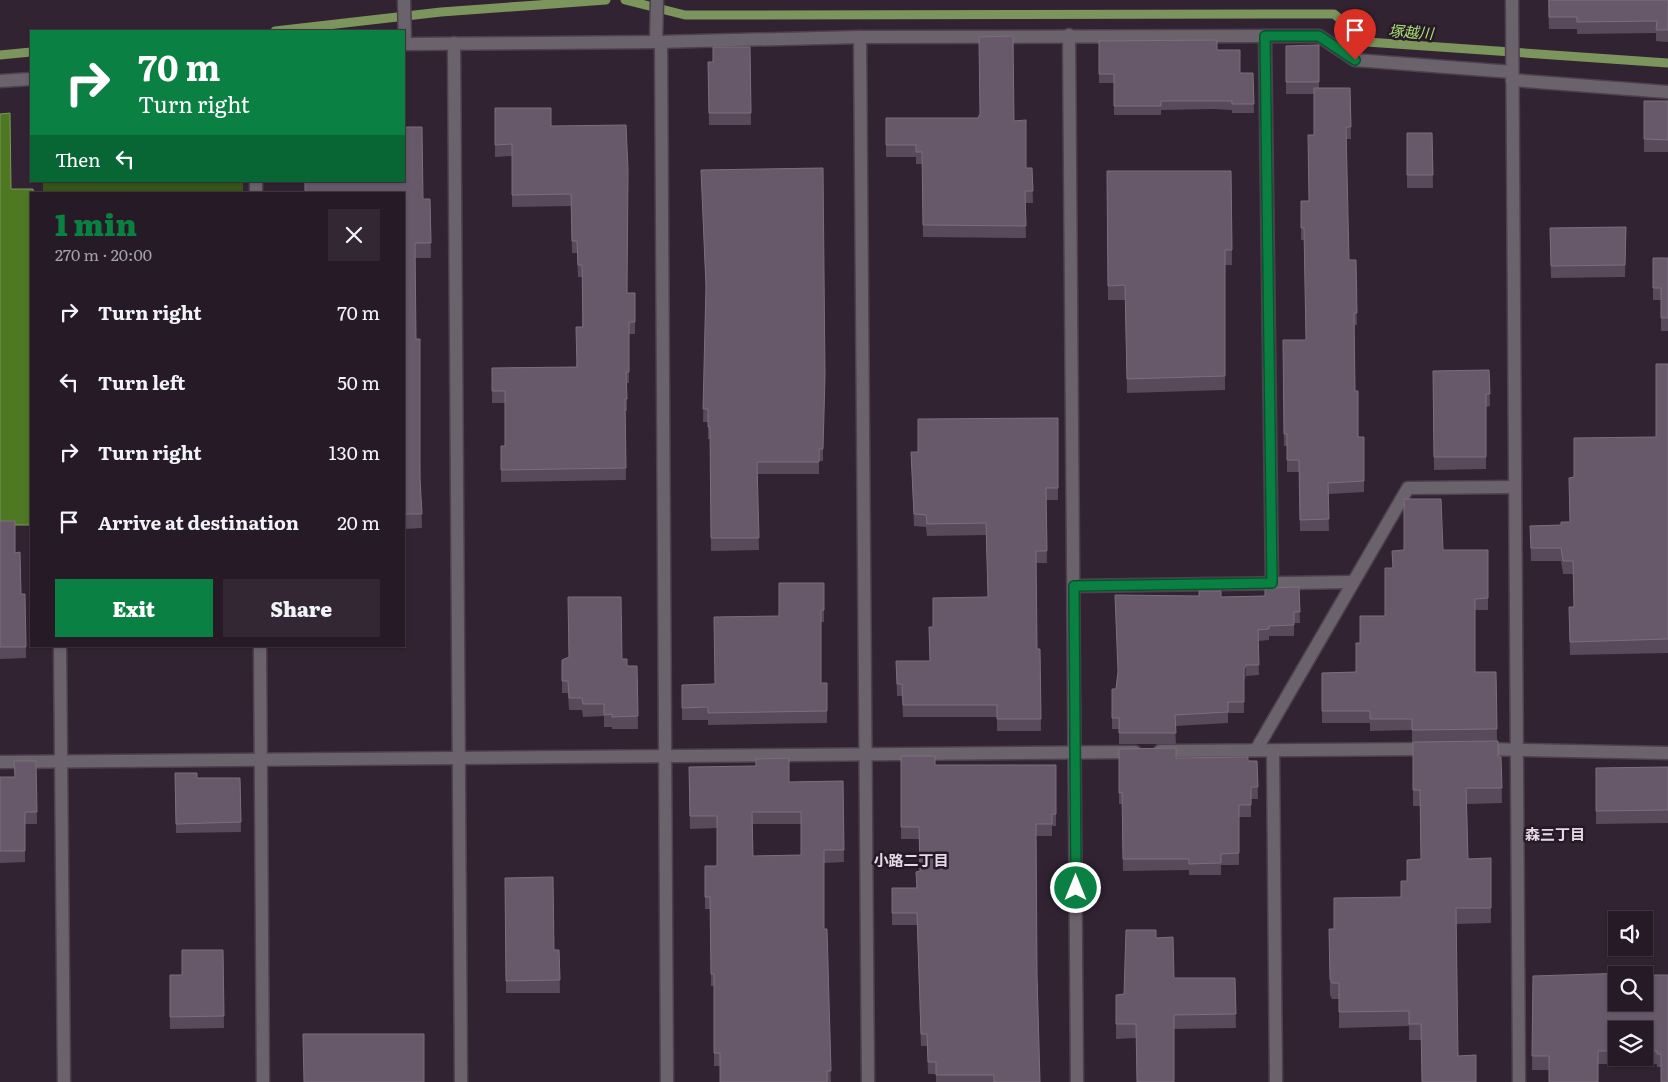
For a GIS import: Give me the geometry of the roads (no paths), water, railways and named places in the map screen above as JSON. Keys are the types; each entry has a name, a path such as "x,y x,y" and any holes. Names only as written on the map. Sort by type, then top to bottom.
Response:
{"street":[{"path":"404,0 405,30"},
{"path":"657,0 667,1082"},
{"path":"1512,0 1519,1082"},
{"path":"1068,36 1076,752 1077,1082"},
{"path":"1265,36 1272,583"},
{"path":"405,44 658,42 860,37 1319,36 1355,60 1512,73 1668,92"},
{"path":"860,37 868,1082"},
{"path":"454,44 461,1082"},
{"path":"0,81 30,79"},
{"path":"1256,750 1408,488 1515,487"},
{"path":"1074,586 1352,582"},
{"path":"60,647 64,1082"},
{"path":"260,647 263,1082"},
{"path":"0,762 1439,749"},
{"path":"1468,749 1668,753"},
{"path":"1273,750 1276,1082"}],"waterway":[{"path":"284,30 441,12 606,0"},
{"name":"塚越川","path":"625,0 685,15 1334,14 1367,42 1668,63"},
{"path":"0,55 30,52"}],"district":[{"name":"森三丁目","path":"1555,833"},
{"name":"小路二丁目","path":"911,859"}]}
